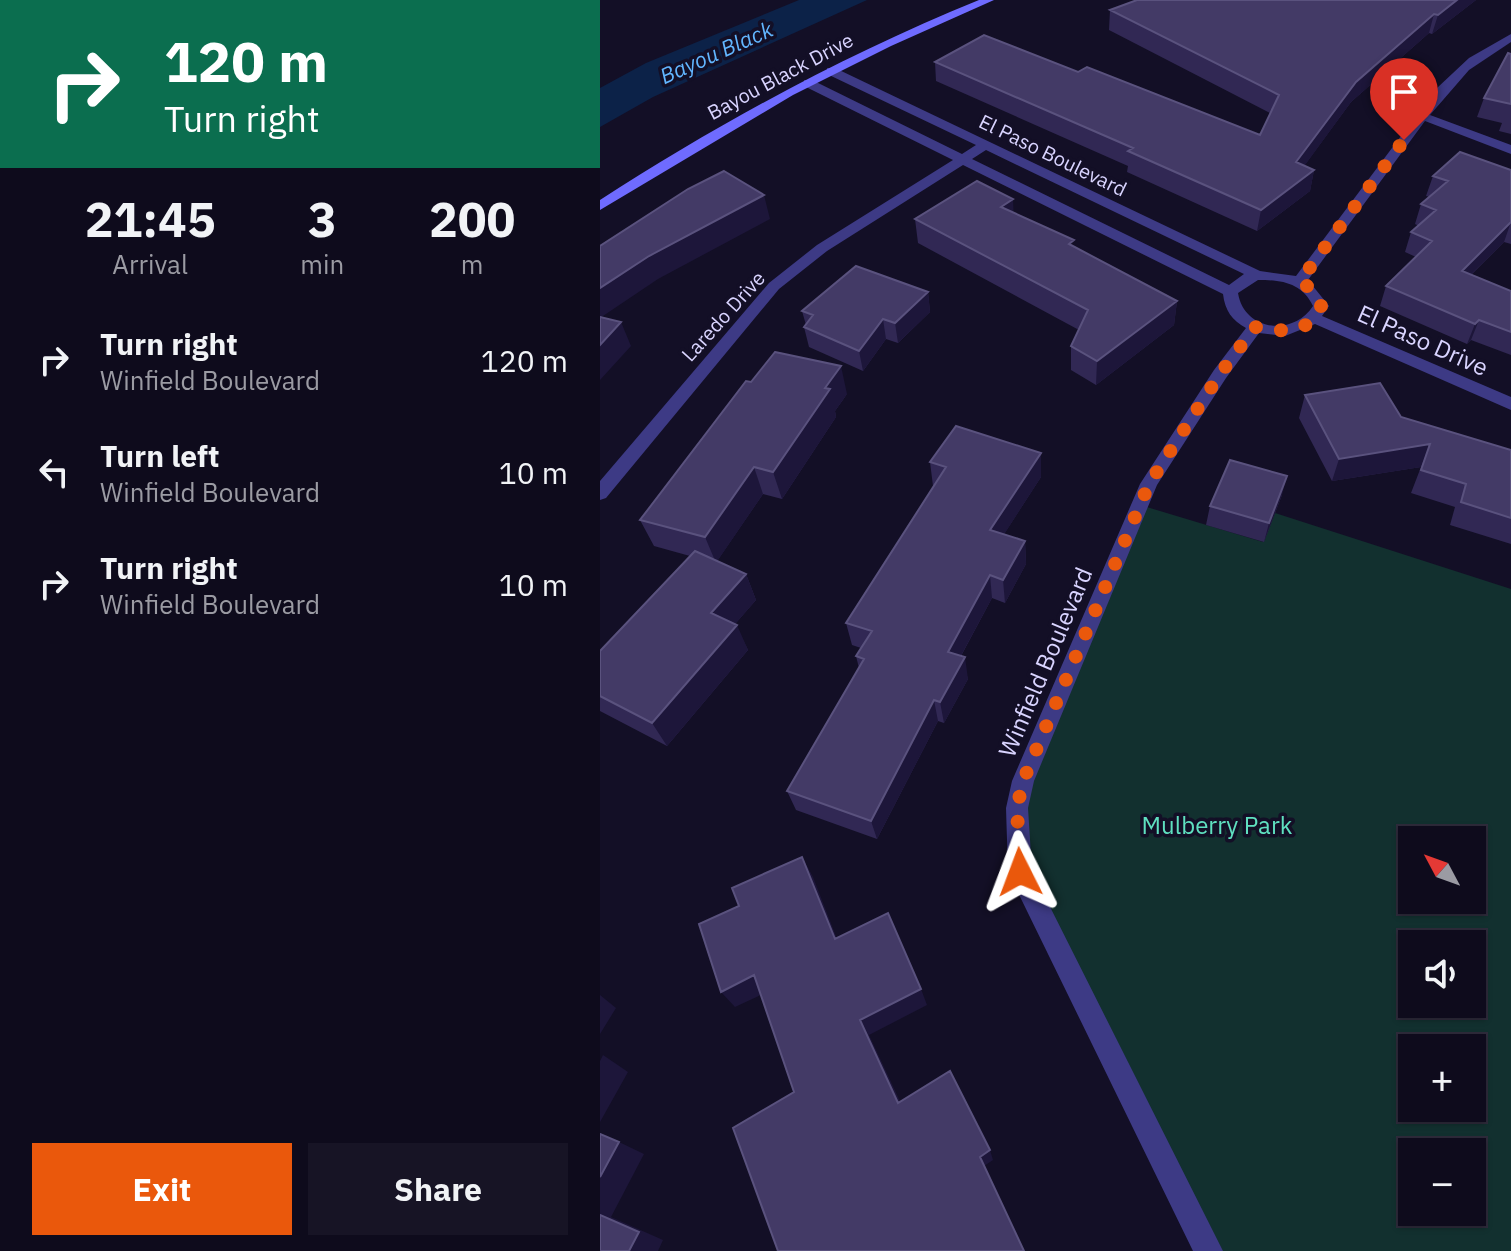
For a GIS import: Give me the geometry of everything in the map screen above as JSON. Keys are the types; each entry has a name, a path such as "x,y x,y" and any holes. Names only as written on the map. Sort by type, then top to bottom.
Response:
{"main road":[{"name":"Bayou Black Drive","path":"600,206 693,144 808,83 908,33 989,0"}],"street":[{"path":"1300,281 1458,70 1487,49 1511,37"},
{"name":"El Paso Boulevard","path":"831,71 1257,275"},
{"name":"El Paso Boulevard","path":"808,83 1230,292"},
{"path":"1422,116 1511,150"},
{"name":"Laredo Drive","path":"600,493 733,331 774,286 822,248 986,145"},
{"path":"1031,194 1054,178"},
{"path":"1257,275 1279,275 1300,281 1315,292 1321,306 1316,319 1289,330 1255,327 1238,317 1229,305 1230,292 1236,284 1257,275"},
{"name":"El Paso Drive","path":"1316,319 1511,404"},
{"name":"Winfield Boulevard","path":"1208,1251 1020,872 1017,808 1023,781 1149,484 1220,374 1255,327"}],"green space":[{"name":"Mulberry Park","path":"1140,505 1263,542 1275,513 1511,589 1511,1251 1208,1251 1020,872 1023,781"}],"water":[{"name":"Bayou Black","path":"799,0 867,0 653,97 600,127 600,88 646,63"}],"building":[{"path":"1137,0 1457,0 1438,15 1434,14 1356,82 1296,162 1314,170 1261,210 1128,151 1133,148 935,62 984,35 1078,72 1087,67 1260,135 1279,95 1110,10"},
{"path":"1508,53 1511,54 1511,104 1484,98"},
{"path":"1460,152 1511,170 1511,222 1462,271 1511,291 1511,332 1479,320 1475,324 1386,286 1432,241 1411,232 1436,210 1421,204 1448,181 1433,176"},
{"path":"724,171 764,195 649,256 600,288 600,246 688,189"},
{"path":"977,181 1013,199 1001,207 1074,240 1069,244 1177,301 1097,361 1071,346 1088,310 915,219"},
{"path":"856,266 928,292 895,323 883,319 859,351 804,327 813,315 802,311"},
{"path":"600,317 621,322 600,345"},
{"path":"775,352 841,366 825,388 830,389 773,472 754,467 705,537 640,520 746,381 751,382"},
{"path":"1380,383 1401,417 1511,450 1511,518 1461,502 1466,484 1421,470 1430,444 1339,459 1305,395"},
{"path":"956,426 1041,453 990,530 1025,541 1003,580 990,575 948,652 965,657 940,702 934,700 871,821 787,791 864,659 856,656 872,631 846,623 946,467 930,462"},
{"path":"1230,460 1287,476 1269,523 1210,506"},
{"path":"695,551 746,574 711,613 737,625 652,723 600,696 600,651"},
{"path":"802,857 835,939 888,913 921,989 860,1020 898,1103 950,1071 990,1150 980,1157 1024,1251 778,1251 733,1128 794,1092 754,975 721,992 699,924 739,906 732,888"},
{"path":"600,1134 619,1142 600,1177"},
{"path":"600,1215 639,1232 629,1251 600,1251"}],"route":[{"path":"1020,872 1017,808 1023,781 1149,484 1220,374 1255,327 1278,331 1300,328 1316,319 1321,306 1315,292 1300,281 1404,140"}]}
